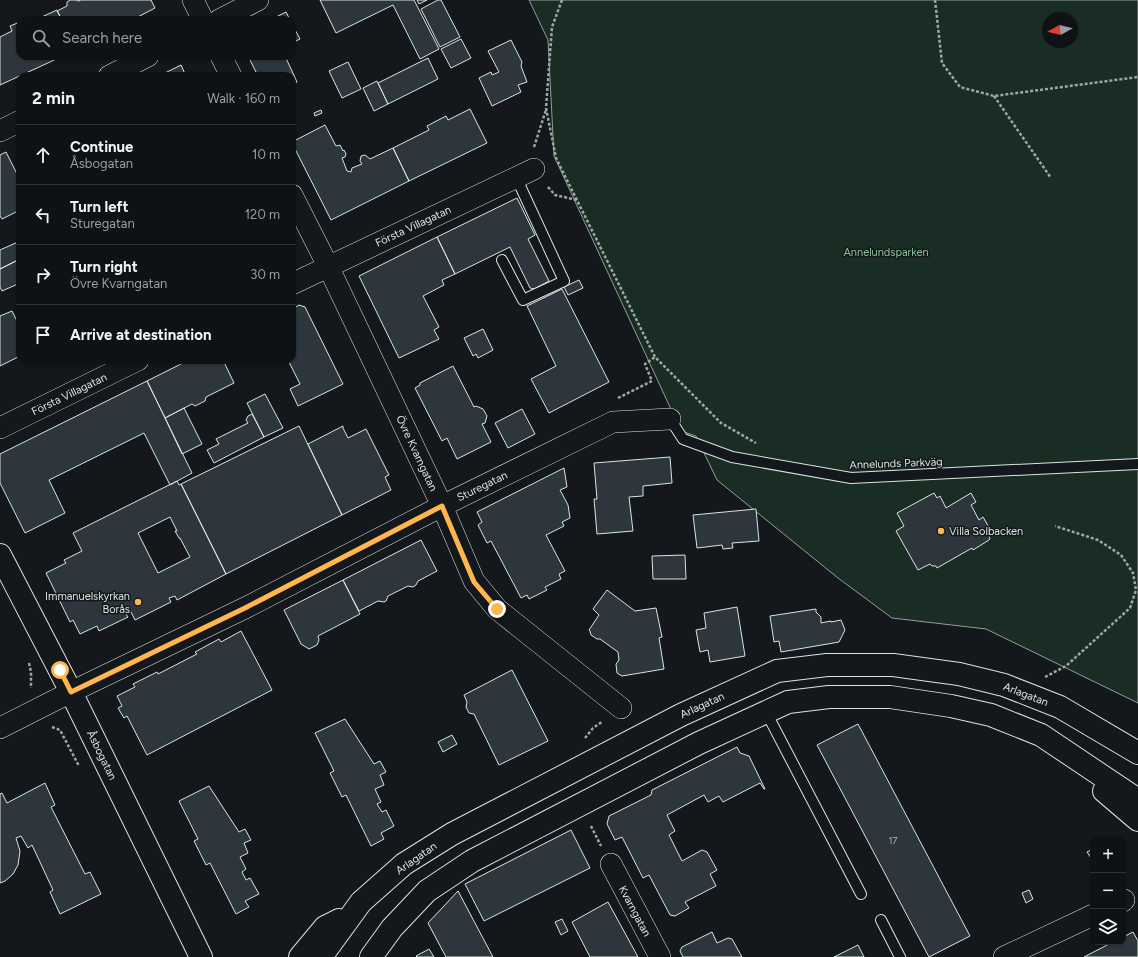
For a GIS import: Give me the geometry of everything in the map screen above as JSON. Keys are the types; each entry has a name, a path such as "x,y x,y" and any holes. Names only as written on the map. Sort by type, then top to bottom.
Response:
{"main road":[{"name":"Åsbogatan","path":"0,554 71,692 201,957"},
{"name":"Arlagatan","path":"321,957 361,902 404,864 452,834 682,714 777,671 827,664 893,665 959,674 1004,685 1060,707 1138,753"},
{"path":"371,957 392,928 427,891 472,861 699,743 788,702 829,697 890,697 951,706 991,715 1041,735 1138,800"},
{"path":"1076,758 1105,793 1138,820"},
{"path":"300,957 325,927 352,914"}],"street":[{"path":"193,0 201,16"},
{"path":"228,16 258,0"},
{"path":"117,72 140,60"},
{"path":"223,60 229,72"},
{"path":"0,131 16,123"},
{"name":"Första Villagatan","path":"296,282 525,173"},
{"name":"Övre Kvarngatan","path":"296,203 328,266 442,506 474,582 497,609 621,708"},
{"name":"Första Villagatan","path":"0,428 130,364"},
{"name":"Sturegatan","path":"0,728 245,608 442,506 613,422 670,419"},
{"name":"Kvarngatan","path":"611,864 660,957"},
{"path":"1004,957 1090,916"}],"lane":[{"path":"502,260 523,300 564,281 525,173"},
{"name":"Annelunds Parkväg","path":"670,419 683,439 732,456 851,478 1138,464"},
{"path":"766,712 861,894"},
{"path":"881,920 900,957"}],"path":[{"path":"562,0 552,27 546,109 525,173 554,196 578,200"},
{"path":"935,0 942,63 960,88 994,96 1138,77"},
{"path":"994,96 1051,178"},
{"path":"546,109 556,158 655,357 721,423 760,445"},
{"path":"618,398 652,381 645,364 655,357"},
{"path":"1020,691 1066,666 1130,608 1136,590 1133,573 1121,555 1098,540 1054,526"},
{"path":"590,824 611,864"}],"green space":[{"name":"Annelundsparken","path":"529,0 1138,0 1138,703 986,629 892,618 838,578 717,480 696,436 681,431 554,156 548,40"}],"building":[{"path":"70,0 151,0 155,8 140,16 60,16 57,11 67,6 67,2"},
{"path":"320,0 414,0 439,49 420,59 393,5 336,33"},
{"path":"417,0 427,0 419,4"},
{"path":"438,0 441,0 460,37 440,47 421,9"},
{"path":"57,10 60,16 44,16"},
{"path":"286,12 288,16 278,16"},
{"path":"16,24 16,60 54,60 28,72 16,72 16,78 0,85 0,37 12,31 10,26"},
{"path":"296,32 300,39 296,41"},
{"path":"461,39 471,58 451,68 441,49"},
{"path":"511,40 522,62 521,66 527,82 518,85 521,92 492,106 479,78 491,72 492,75 499,72 488,51"},
{"path":"428,58 438,79 388,104 378,83"},
{"path":"250,60 287,60 292,72 256,72"},
{"path":"348,62 361,89 342,98 329,71"},
{"path":"181,65 184,72 167,72"},
{"path":"377,81 388,104 374,111 363,88"},
{"path":"470,109 487,143 409,181 393,148 429,130 427,126 446,116 448,120"},
{"path":"321,110 322,113 315,116 314,113"},
{"path":"325,125 336,146 340,145 343,151 344,150 346,154 345,157 342,158 347,171 351,172 352,168 362,164 360,161 361,156 365,155 370,159 393,148 409,181 331,220 296,151 296,140"},
{"path":"6,152 16,172 16,212 2,219 0,216 0,155"},
{"path":"517,198 535,235 528,239 549,281 534,289 530,288 510,247 455,274 437,237"},
{"path":"437,237 455,274 442,280 444,285 423,296 439,327 434,330 439,339 399,358 359,276"},
{"path":"16,243 16,261 0,269 0,250"},
{"path":"16,261 16,285 2,291 0,287 0,269"},
{"path":"579,280 583,288 568,295 564,287"},
{"path":"562,289 609,382 549,413 531,379 556,366 527,306"},
{"path":"299,305 305,307 343,384 298,406 290,389 300,384 290,364 296,364 296,307"},
{"path":"12,311 16,319 16,358 0,366 0,316"},
{"path":"483,329 493,350 478,358 476,354 473,356 464,338"},
{"path":"181,364 225,364 234,383 206,397 205,401 195,406 192,404 165,418 147,381"},
{"path":"453,366 474,407 476,406 483,409 487,416 485,423 482,424 491,442 457,459 447,438 442,441 415,388 420,385 420,383"},
{"path":"147,381 192,473 170,485 144,433 49,480 65,513 25,533 0,483 0,454"},
{"path":"265,394 283,428 264,437 247,403"},
{"path":"184,408 202,444 182,454 165,418"},
{"path":"522,409 535,434 508,448 495,423"},
{"path":"252,414 264,437 214,463 207,450 219,444 216,439 248,423 246,420 248,416"},
{"path":"299,426 342,515 226,574 181,484"},
{"path":"343,426 348,438 366,429 389,475 385,477 391,490 342,515 308,444"},
{"path":"670,457 672,483 643,486 643,496 629,497 633,531 597,534 594,499 597,499 594,463"},
{"path":"564,468 567,487 560,490 568,505 570,518 562,522 564,526 546,535 565,571 559,574 561,579 545,587 547,590 529,599 527,595 521,598 491,541 487,543 478,525 482,522 477,512"},
{"path":"177,481 179,485 181,484 226,574 177,600 175,596 169,598 171,602 135,620 131,612 126,614 128,617 99,631 97,626 80,634 73,620 70,622 46,573 66,563 64,560 82,551 73,533","holes":["170,517 177,531 175,531 190,557 158,573 138,533"]},
{"name":"Villa Solbacken","path":"934,493 937,498 940,496 946,508 971,493 976,502 971,505 979,520 983,517 990,529 986,532 990,538 973,550 972,548 937,568 936,566 932,566 930,564 918,570 896,531 904,526 897,513"},
{"path":"756,509 759,541 732,543 733,548 723,549 722,545 697,548 693,515"},
{"path":"421,540 437,571 418,581 413,587 408,586 388,596 386,601 378,601 359,611 343,580"},
{"path":"685,555 686,579 653,579 652,556"},
{"path":"343,580 360,614 318,636 319,640 317,645 309,649 301,644 284,610"},
{"path":"607,590 635,611 656,608 662,637 659,638 664,669 622,676 617,673 616,664 619,660 618,652 600,639 597,639 591,635 589,630 599,615 593,609"},
{"path":"737,607 745,656 710,662 708,650 700,652 696,630 706,628 704,613"},
{"path":"816,609 816,612 821,617 821,623 841,620 845,630 839,642 781,652 779,641 774,642 770,616"},
{"path":"241,631 272,690 147,755 127,716 124,718 118,708 122,706 117,696 135,687 133,684 157,672 158,674 197,654 195,652 219,639 221,642"},
{"path":"512,670 548,741 499,765 474,714 469,713 466,707 467,702 464,695"},
{"path":"345,719 374,764 380,761 386,772 380,775 384,785 375,789 381,802 377,804 382,812 386,810 394,826 381,833 384,839 371,846 346,795 342,797 330,773 334,771 315,733"},
{"path":"858,724 970,936 929,957 817,745"},
{"path":"452,735 457,744 443,752 438,742"},
{"path":"737,747 740,753 749,756 765,789 760,783 723,802 719,796 708,802 704,795 667,815 675,831 669,835 682,861 702,850 707,852 717,870 710,874 716,886 685,902 689,908 675,916 670,915 649,875 643,878 622,837 615,840 607,824 609,816 651,795 652,790"},
{"path":"45,783 55,805 51,807 85,874 90,872 101,894 60,914 50,892 53,890 32,845 28,848 21,836 16,838 20,851 18,865 13,874 5,881 0,883 0,794 2,793 7,803"},
{"path":"209,786 239,832 245,829 251,840 244,843 248,853 240,857 246,869 242,872 246,880 250,878 259,894 245,901 249,907 236,914 210,863 206,865 194,841 198,839 179,801"},
{"path":"571,830 590,868 484,921 465,884"},
{"path":"1029,890 1033,899 1026,903 1022,893"},
{"path":"458,891 493,957 446,957 428,923"},
{"path":"608,902 638,957 590,957 572,922"},
{"path":"562,919 568,931 561,935 555,922"},
{"path":"712,932 717,943 728,938 732,939 742,957 683,957 680,951 682,947"},
{"path":"1133,932 1138,941 1138,957 1084,957 1107,945 1126,945 1126,936"},
{"path":"858,945 864,957 834,957"},
{"path":"429,949 434,957 416,956"}],"place":[{"name":"Villa Solbacken","path":"941,531"},
{"name":"Immanuelskyrkan Borås","path":"138,602"}],"route":[{"path":"60,670 71,692 245,608 442,506 474,582 497,609"}]}
